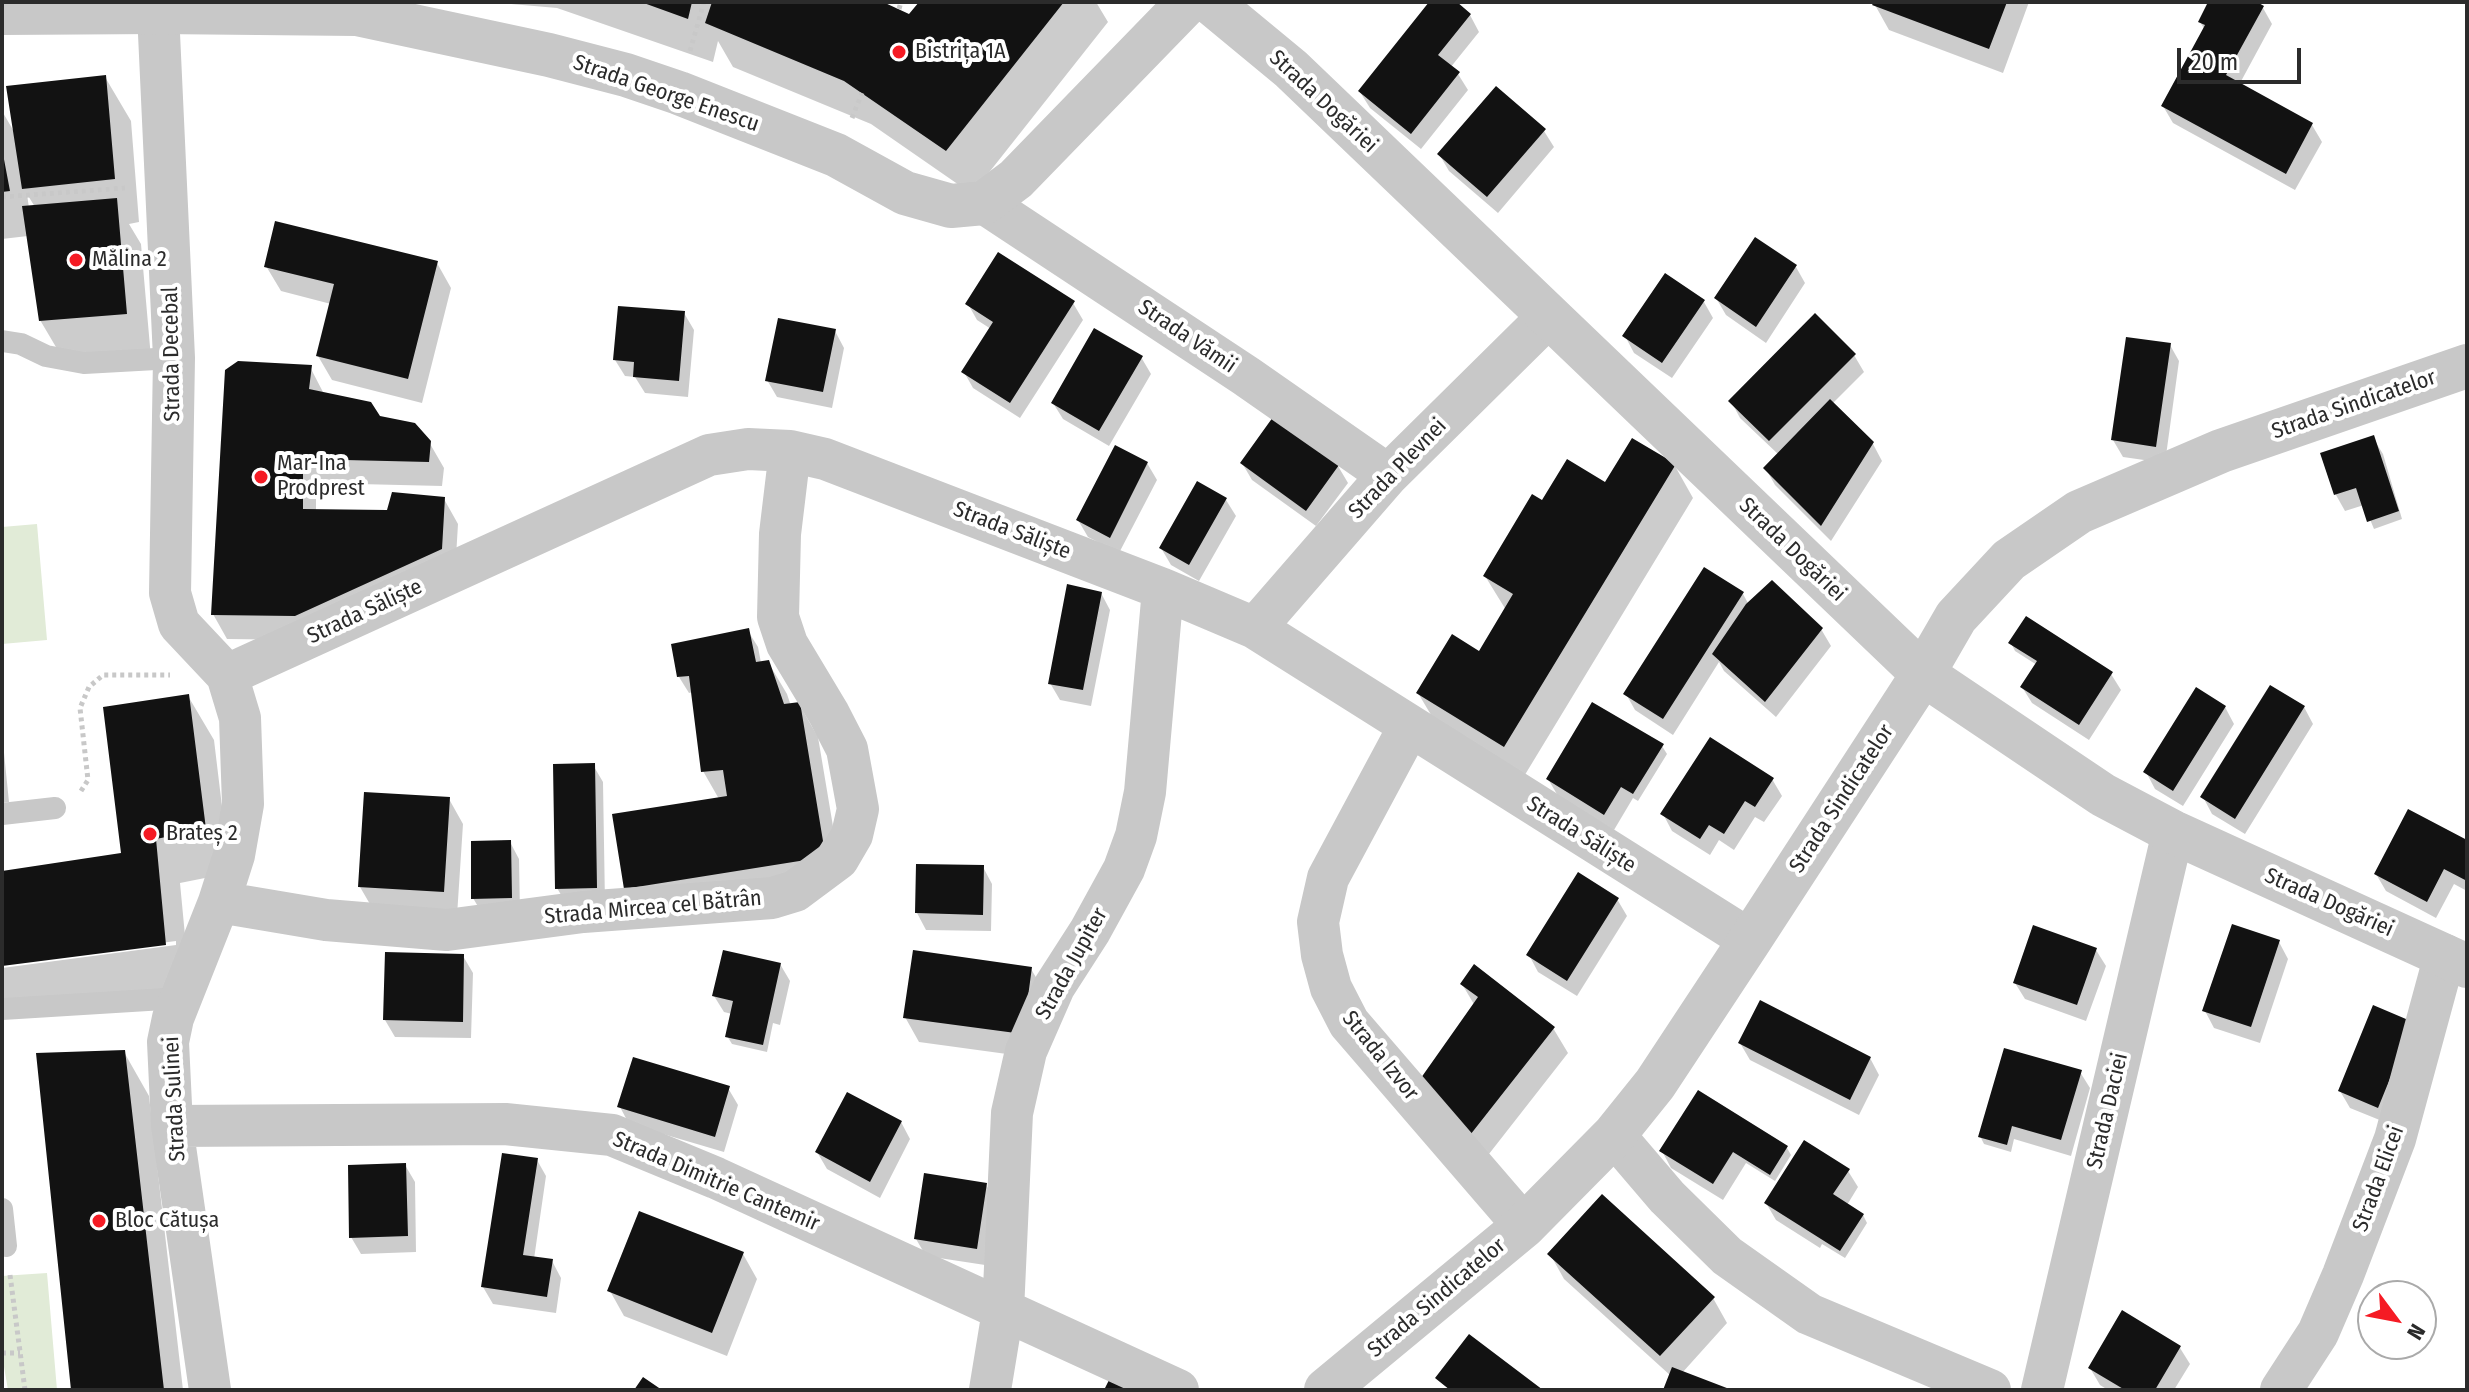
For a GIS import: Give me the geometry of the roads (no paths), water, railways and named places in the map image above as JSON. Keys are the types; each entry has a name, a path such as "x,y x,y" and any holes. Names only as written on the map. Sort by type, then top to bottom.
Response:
{"street":[{"path":"984,203 1016,179 1188,2"},
{"name":"Strada Dogăriei","path":"1210,2 1291,69 1923,674 2103,795 2173,832 2456,960"},
{"name":"Strada Decebal","path":"158,12 174,358 170,593 179,624 227,675"},
{"name":"Strada George Enescu","path":"2,13 357,14 549,55 626,75 836,155 905,193 951,206 984,203"},
{"name":"Strada Vămii","path":"984,203 1246,376 1388,475"},
{"name":"Strada Plevnei","path":"1255,628 1388,475 1548,317"},
{"name":"Strada Sindicatelor","path":"1326,1390 1524,1226 1614,1135 1655,1084 1923,674 1956,617 2009,560 2079,512 2221,451 2467,366"},
{"name":"Strada Săliște","path":"227,675 709,455 748,449 790,451 825,459 1163,589 1255,628 1750,940"},
{"name":"Strada Mircea cel Bătrân","path":"219,902 326,920 447,930 583,912 772,898 795,891 838,859 852,835 858,809 847,749 787,644 778,617 780,534 790,451"},
{"name":"Strada Jupiter","path":"990,1390 1003,1311 1012,1113 1026,1051 1054,987 1097,919 1124,869 1136,836 1145,792 1163,589"},
{"name":"Strada Sulinei","path":"210,1390 172,1126 168,1042 180,998 219,902 234,855 243,804 240,718 227,675"},
{"name":"Strada Izvor","path":"1409,727 1328,878 1318,922 1322,955 1331,988 1349,1023 1524,1226"},
{"name":"Strada Daciei","path":"2042,1390 2173,832"},
{"name":"Strada Elicei","path":"2281,1390 2318,1333 2343,1275 2395,1139 2456,960"},
{"name":"Strada Dimitrie Cantemir","path":"172,1126 505,1124 612,1135 716,1178 1178,1390"},
{"path":"1614,1135 1667,1197 1727,1256 1809,1314 1990,1390"}],"lane":[{"path":"2,341 21,344 46,356 84,363 174,358"},
{"path":"2,814 55,808"},
{"path":"2,1009 180,998"},
{"path":"2,1209 6,1246"}],"place":[{"name":"Bistrița 1A","path":"899,52"},
{"name":"Mălina 2","path":"76,260"},
{"name":"Mar-Ina Prodprest","path":"261,477"},
{"name":"Brateș 2","path":"150,834"},
{"name":"Bloc Cătușa","path":"99,1221"}]}
